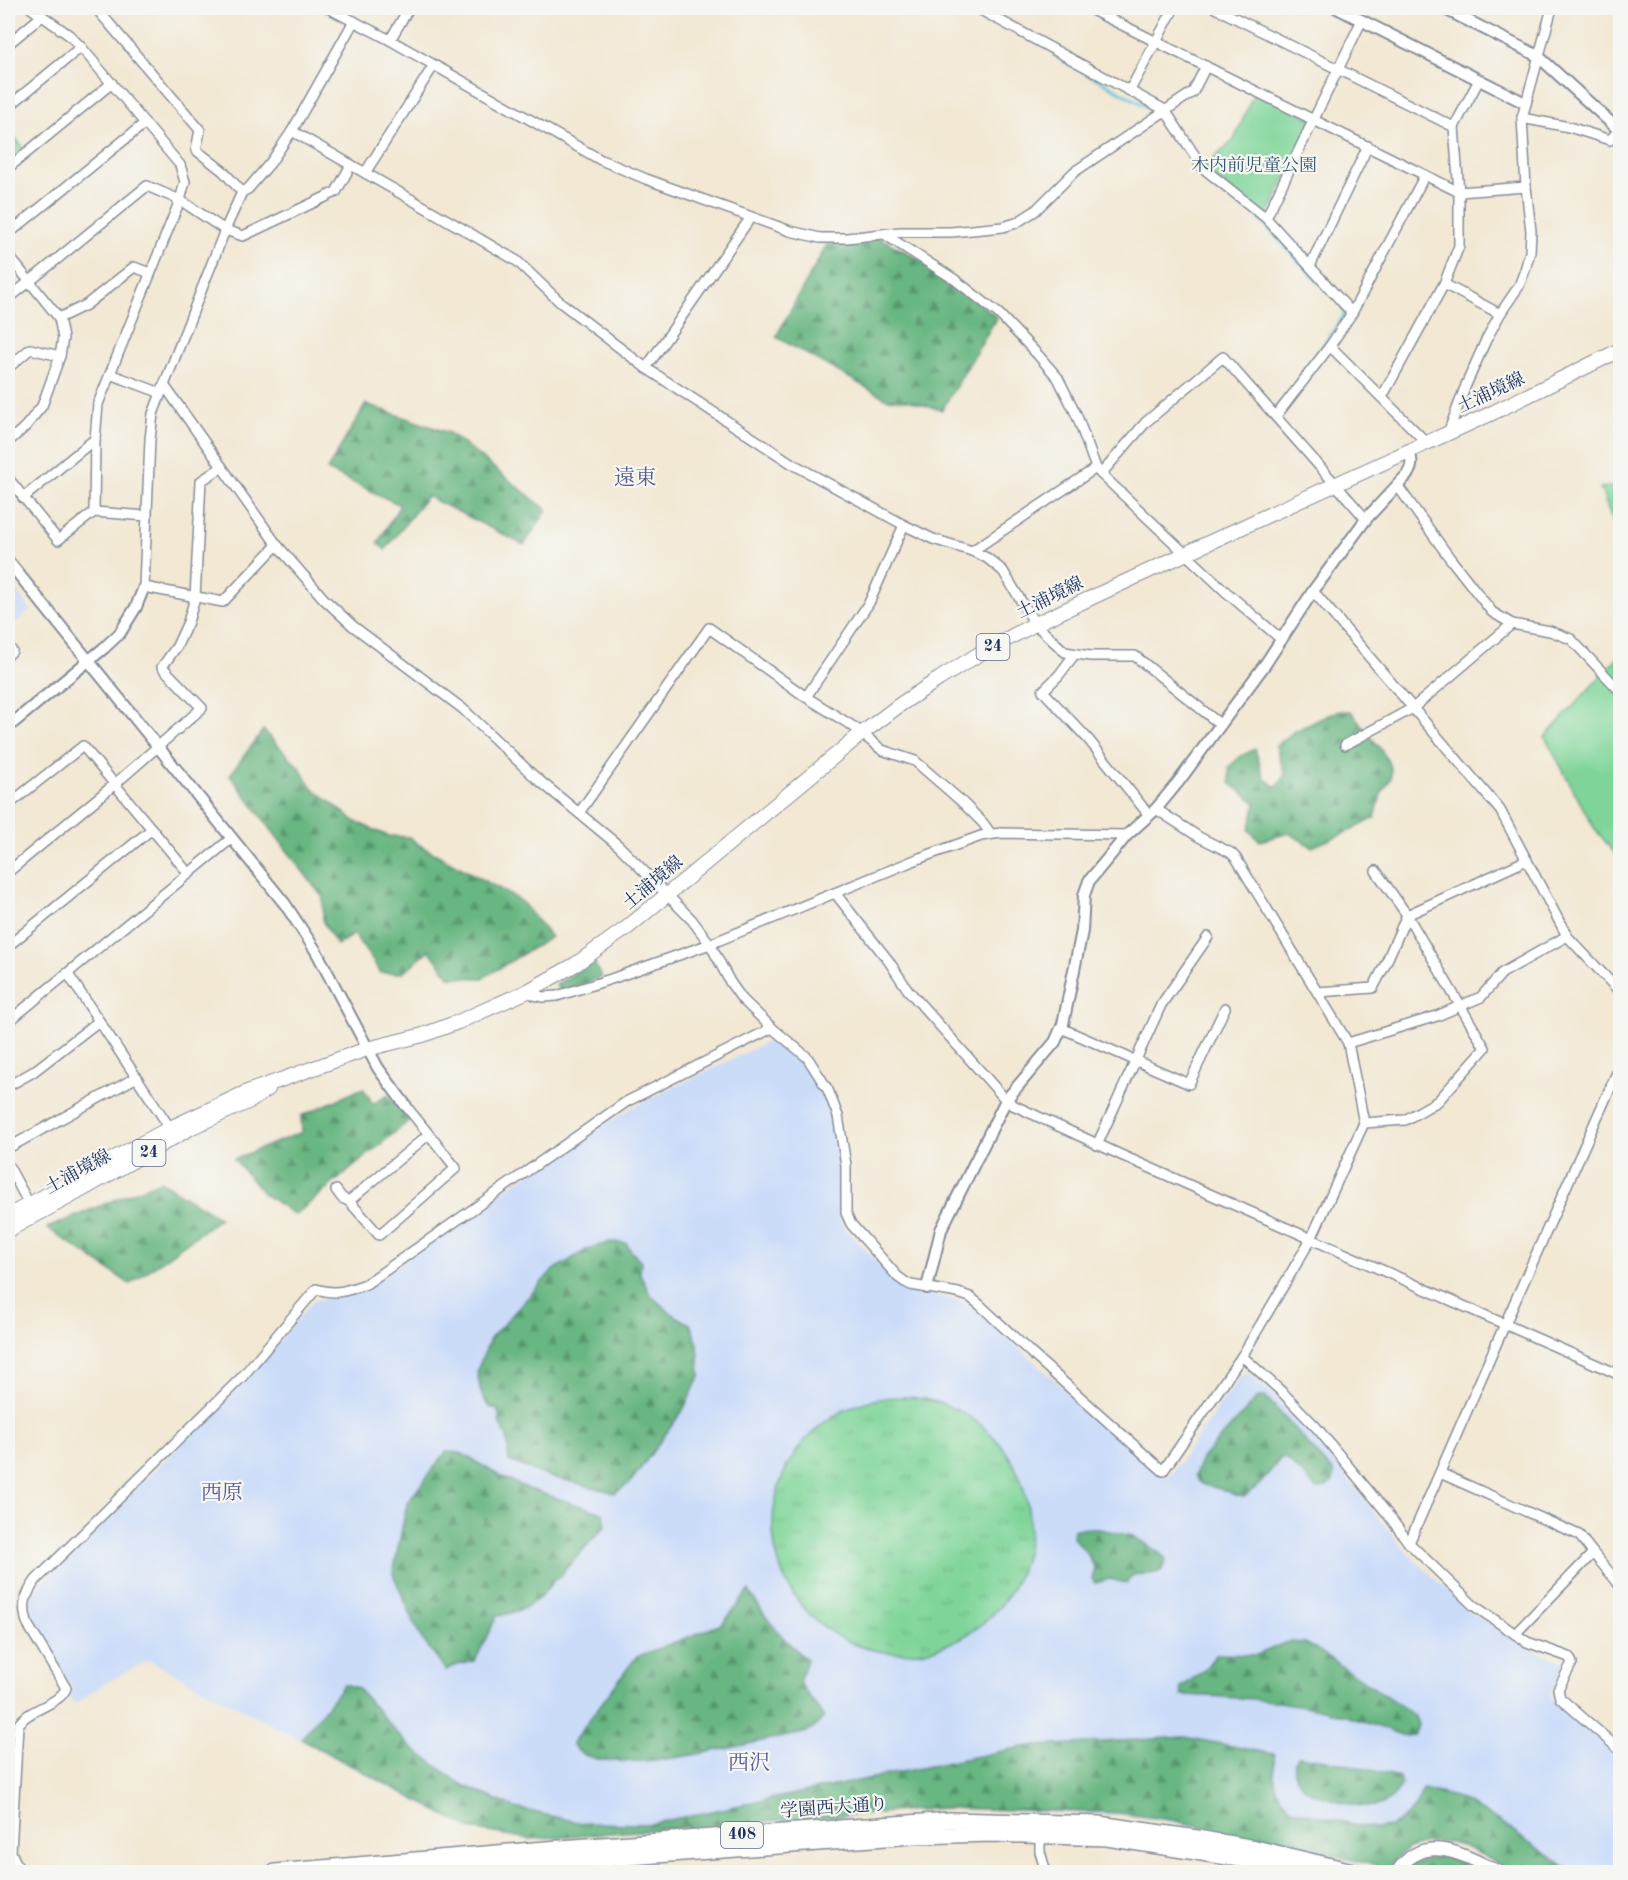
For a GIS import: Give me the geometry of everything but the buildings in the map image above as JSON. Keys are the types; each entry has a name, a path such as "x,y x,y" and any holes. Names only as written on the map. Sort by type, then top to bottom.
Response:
{"highway":[{"name":"学園西大通り","path":"275,1872 439,1869 535,1862 950,1820 1040,1828 1253,1861 1303,1872"},
{"name":"学園西大通り","path":"1040,1828 1099,1824 1255,1848 1357,1872"}],"main road":[{"name":"土浦境線","path":"8,1216 170,1128 247,1092 367,1049 423,1035 528,991 594,952 628,927 861,734 900,704 979,654 1035,624 1427,443 1620,350"},
{"name":"土浦境線","path":"8,1230 194,1126 252,1100 291,1076"},
{"path":"1397,1872 1403,1863 1413,1856 1440,1850 1458,1852 1498,1872"}],"street":[{"path":"31,8 69,35 81,47 180,165 185,182 180,200 98,404 94,512"},
{"path":"96,8 200,130 196,150 223,171 242,192"},
{"path":"328,8 390,40 601,160 646,179 790,231 819,238 995,229 1016,223 1035,211 1074,172 1192,92 1206,66"},
{"path":"390,40 409,8"},
{"path":"977,8 1165,110 1203,168 1266,218 1352,313"},
{"path":"1088,8 1460,192 1526,187"},
{"path":"1130,90 1174,8"},
{"path":"1215,8 1454,127"},
{"path":"1337,8 1525,103"},
{"path":"1443,8 1538,56 1620,131 1610,140 1569,127 1522,118"},
{"path":"1448,433 1486,340 1519,286 1530,252 1522,118 1552,8"},
{"path":"8,44 42,16"},
{"path":"1266,218 1362,20"},
{"path":"8,727 120,633 136,607 144,587 153,414 242,192 248,189 271,162 292,131 354,21"},
{"path":"8,107 81,47"},
{"path":"365,173 434,65"},
{"path":"1382,397 1444,284 1459,246 1460,192 1454,127 1479,80"},
{"path":"8,168 111,83"},
{"path":"8,234 145,123"},
{"path":"292,131 517,261 560,302 646,368 791,463 904,525 933,539 987,558 1003,571 1035,624 1065,652 1074,655 1135,656 1221,725"},
{"path":"1310,266 1368,146"},
{"path":"8,299 147,186 180,200 225,230 243,236 336,192 351,165"},
{"path":"1278,413 1330,346 1352,313 1425,175"},
{"path":"646,368 751,217"},
{"path":"884,234 954,279 999,314 1058,378 1077,416 1099,471 1225,591 1282,640"},
{"path":"8,255 59,318 63,338 60,356 42,405 25,427 8,442"},
{"path":"59,318 86,304 135,267 150,273"},
{"path":"1444,284 1500,314"},
{"path":"1330,346 1427,443"},
{"path":"8,368 30,349 60,356"},
{"path":"972,551 1099,471 1146,422 1224,357 1278,413 1335,485 1366,519"},
{"path":"110,374 163,389 277,545 324,598 349,622 463,709 535,777 619,846 692,920 710,944 730,982 742,999 807,1057 828,1090 838,1116 843,1142 846,1165 846,1213 851,1224 898,1277 911,1286 958,1293 970,1297 981,1305 1163,1471 1242,1356 1311,1239 1364,1123 1348,1042 1236,858 1231,853 1152,812 1043,691 1074,655"},
{"path":"23,498 95,439"},
{"path":"927,1288 940,1230 1006,1100 1055,1042 1061,1028 1074,975 1082,931 1084,895 1089,881 1126,835 1152,812 1221,725 1282,640 1313,591 1366,519 1411,469 1409,450"},
{"path":"8,872 115,784 202,708 162,667 177,646 188,622 195,598 201,481 222,467"},
{"path":"8,478 58,540 94,512 147,516"},
{"path":"1397,485 1492,612 1512,624 1550,631 1571,639 1620,691"},
{"path":"806,697 869,603 904,525"},
{"path":"144,587 223,602 277,545"},
{"path":"8,561 298,923 330,976 378,1068 456,1168 379,1235 336,1190"},
{"path":"1313,591 1500,810 1567,936 1620,992"},
{"path":"1345,745 1413,708 1512,624"},
{"path":"579,813 709,628 806,697 854,727 882,750 915,761 969,808 991,834"},
{"path":"8,646 12,651 8,655"},
{"path":"8,805 83,746 189,874"},
{"path":"8,946 152,829"},
{"path":"528,991 544,997 557,996 611,979 710,944 920,858 991,834 1126,835"},
{"path":"8,1022 232,838"},
{"path":"1318,992 1373,988 1407,915 1527,860"},
{"path":"1364,1123 1405,1120 1438,1101 1485,1048 1407,915 1376,871"},
{"path":"835,894 888,960 908,990 1006,1100 1097,1145 1620,1375"},
{"path":"1348,1042 1437,1016 1480,997 1502,973 1514,964 1567,936"},
{"path":"1097,1145 1161,1005 1208,937"},
{"path":"68,974 170,1128"},
{"path":"1061,1028 1189,1084 1225,1008"},
{"path":"8,1086 33,1072 99,1021"},
{"path":"20,1872 11,1852 18,1726 22,1719 62,1696 66,1688 28,1625 24,1613 24,1601 28,1590 36,1580 242,1377 316,1289 329,1293 348,1291 366,1284 626,1102 772,1028"},
{"path":"1409,1543 1620,1066"},
{"path":"8,1148 137,1077"},
{"path":"349,1202 429,1135"},
{"path":"8,1165 29,1204"},
{"path":"1242,1356 1317,1428 1409,1543 1473,1605 1527,1642 1569,1657 1572,1663 1558,1689 1560,1698 1620,1750"},
{"path":"1440,1473 1579,1535 1620,1583"},
{"path":"1515,1634 1593,1553"},
{"path":"1040,1828 1040,1852 1046,1872"}],"shaded area":[{"path":"8,581 31,610 8,629"},
{"path":"769,1041 777,1041 785,1045 814,1078 829,1106 836,1136 839,1166 839,1214 844,1227 896,1282 907,1290 954,1299 977,1310 1142,1459 1168,1478 1242,1374 1247,1373 1276,1397 1312,1434 1403,1548 1468,1610 1525,1647 1563,1661 1565,1665 1550,1693 1552,1700 1620,1759 1620,1872 1512,1872 1467,1849 1452,1844 1436,1843 1422,1844 1413,1848 1400,1856 1388,1869 1170,1822 1119,1815 944,1809 529,1840 470,1830 149,1660 104,1684 75,1704 69,1697 72,1691 70,1685 28,1613 30,1596 40,1583 243,1383 313,1301 348,1296 367,1288 501,1192 629,1109"}],"green space":[{"name":"木内前児童公園","path":"1255,91 1314,120 1266,218 1203,168 1234,140"},
{"path":"8,129 25,150 8,164"},
{"path":"878,237 917,258 997,317 942,410 907,400 887,399 776,337 827,244 842,244"},
{"path":"366,404 449,433 547,510 524,545 427,496 385,550 378,543 400,505 327,470"},
{"path":"1620,486 1620,540 1600,488"},
{"path":"1620,655 1620,860 1593,826 1545,737"},
{"path":"1337,711 1351,711 1382,751 1391,768 1391,778 1381,794 1375,818 1312,847 1289,833 1260,841 1249,830 1256,803 1230,783 1229,767 1241,756 1255,749 1264,778 1276,787 1285,775 1276,746 1295,731"},
{"path":"263,730 300,768 311,787 356,822 388,836 409,837 421,846 518,899 551,937 483,978 450,977 429,950 403,973 381,973 354,934 337,945 323,922 323,898 230,775"},
{"path":"593,961 602,977 560,992 556,985"},
{"path":"363,1088 373,1104 388,1095 410,1120 295,1215 264,1194 234,1159 302,1132 301,1116"},
{"path":"160,1181 220,1218 130,1284 47,1228"},
{"path":"610,1242 626,1243 641,1261 640,1274 651,1296 671,1313 690,1324 698,1344 700,1376 683,1410 630,1483 615,1493 547,1476 509,1461 507,1436 500,1425 498,1410 488,1406 481,1393 477,1371 490,1339 552,1271 586,1250"},
{"path":"901,1397 938,1403 961,1412 982,1426 1000,1444 1019,1476 1026,1500 1029,1525 1023,1562 1014,1585 1000,1606 982,1624 950,1643 926,1650 901,1653 864,1647 841,1638 820,1624 802,1606 783,1574 776,1550 773,1525 779,1488 788,1465 802,1444 820,1426 852,1407 876,1400"},
{"path":"1258,1397 1266,1397 1334,1473 1333,1481 1325,1488 1318,1489 1287,1459 1281,1458 1259,1485 1244,1497 1199,1482 1195,1475 1203,1457"},
{"path":"446,1452 461,1453 500,1476 529,1489 603,1513 606,1525 537,1600 519,1611 497,1616 475,1661 457,1665 446,1671 420,1636 393,1574 407,1503"},
{"path":"1094,1528 1133,1536 1166,1559 1163,1569 1154,1573 1133,1575 1126,1583 1110,1579 1095,1583 1092,1579 1095,1569 1093,1564 1083,1548 1073,1538 1074,1529"},
{"path":"749,1591 775,1628 807,1660 799,1682 824,1717 815,1727 802,1733 727,1749 665,1759 606,1760 584,1755 572,1743 636,1657 722,1624"},
{"path":"1287,1642 1305,1643 1316,1649 1407,1710 1415,1717 1418,1724 1414,1735 1407,1737 1350,1717 1303,1706 1243,1698 1182,1695 1181,1688 1204,1670 1217,1654 1257,1655"},
{"path":"344,1684 357,1688 408,1745 461,1784 515,1808 582,1823 650,1824 1022,1747 1185,1737 1274,1754 1278,1792 1294,1810 1375,1829 1389,1827 1403,1819 1414,1808 1423,1789 1455,1797 1491,1816 1573,1872 1518,1873 1467,1848 1442,1842 1433,1842 1408,1849 1388,1868 1171,1820 1119,1813 944,1808 530,1839 471,1829 301,1739"},
{"path":"1299,1756 1338,1762 1399,1777 1402,1783 1395,1795 1375,1806 1339,1801 1314,1794 1304,1787 1297,1777 1294,1766"},
{"path":"1446,1856 1483,1872 1405,1872 1404,1870 1424,1860"}],"waterway":[{"path":"968,8 975,11"},
{"path":"1054,55 1155,111"},
{"path":"1162,116 1179,140"},
{"path":"1256,215 1319,283"},
{"path":"1300,378 1345,314 1342,308"},
{"path":"1276,411 1275,409 1285,398"}],"district":[{"name":"遠東","path":"635,478"},
{"name":"西原","path":"222,1493"},
{"name":"西沢","path":"749,1763"}]}
